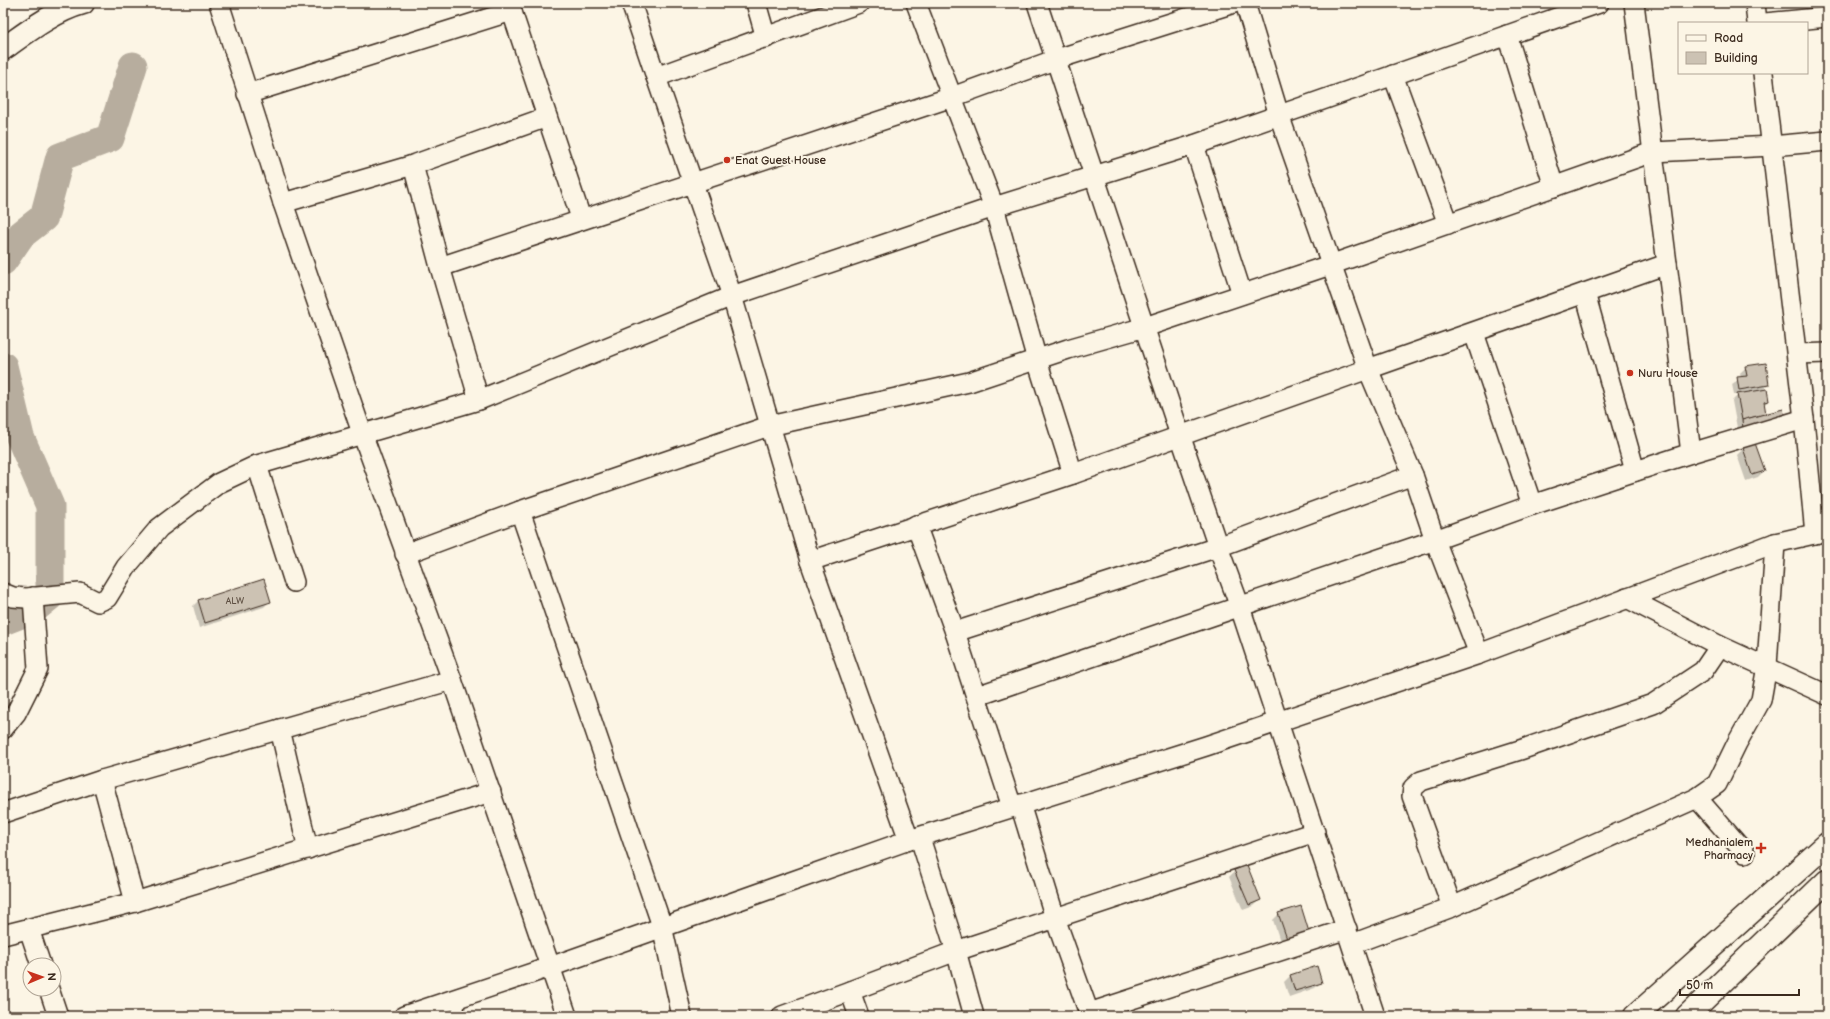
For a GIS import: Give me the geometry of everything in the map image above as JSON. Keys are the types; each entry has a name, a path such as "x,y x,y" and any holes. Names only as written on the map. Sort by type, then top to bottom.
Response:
{"main road":[{"path":"3,49 40,24 73,6 82,3"},
{"path":"1635,1016 1827,844"},
{"path":"1687,1016 1827,881"}],"street":[{"path":"219,3 283,203 362,433 452,680 567,1016"},
{"path":"631,3 732,296 810,561 956,951 974,1016"},
{"path":"756,3 766,38"},
{"path":"656,77 859,3"},
{"path":"916,3 994,207 1037,360 1073,474"},
{"path":"1037,3 1180,435 1316,832 1375,1016"},
{"path":"440,267 581,218 692,183 952,97 1057,60 1234,3"},
{"path":"1245,3 1279,114 1330,265 1368,370 1413,476 1435,540 1478,654"},
{"path":"3,593 13,597 33,598 80,593 98,602 107,598 126,567 159,528 219,483 257,465 362,433 480,400 732,296 994,207 1194,145 1599,3"},
{"path":"1634,3 1691,453"},
{"path":"1755,3 1757,22"},
{"path":"247,94 511,7 581,218"},
{"path":"1775,22 1827,17"},
{"path":"1507,35 1554,187"},
{"path":"404,1016 550,967 662,926 915,839 1016,805 1278,722 1478,654 1775,543 1821,532 1804,419 1763,74"},
{"path":"1392,75 1448,224"},
{"path":"283,203 413,165 547,117"},
{"path":"405,554 520,511 770,426 969,382 1037,360 1068,348 1145,326 1330,265 1653,152 1772,146 1827,140"},
{"path":"1194,145 1242,294"},
{"path":"413,165 440,267 480,400"},
{"path":"810,561 1073,474 1667,264"},
{"path":"1585,293 1635,471"},
{"path":"1474,332 1532,505"},
{"path":"1797,354 1827,354"},
{"path":"977,696 1435,540 1532,505 1691,453 1804,419"},
{"path":"257,465 294,582"},
{"path":"955,632 1218,547 1413,476"},
{"path":"520,511 662,926 682,1016"},
{"path":"916,525 1089,1015 1452,907 1697,798 1717,784 1737,743 1761,700 1767,666 1775,543"},
{"path":"3,729 16,714 38,669 33,598"},
{"path":"1627,598 1720,646 1767,666 1827,695"},
{"path":"1452,907 1412,796 1413,788 1421,781 1520,750 1653,704 1703,671 1720,646"},
{"path":"3,813 102,780 452,680"},
{"path":"280,729 308,849"},
{"path":"102,780 135,902"},
{"path":"3,935 135,902 491,792"},
{"path":"1697,798 1745,853"},
{"path":"782,1016 956,951 1316,832"},
{"path":"29,929 38,957"},
{"path":"850,991 859,1016"},
{"path":"52,997 58,1016"}],"lane":[{"path":"457,1016 461,997"}],"building":[{"path":"1766,363 1769,385 1739,390 1737,377 1747,376 1745,366"},
{"path":"1767,389 1769,401 1764,402 1766,414 1742,420 1737,394"},
{"path":"1783,409 1785,418 1743,428 1742,420"},
{"path":"1755,443 1765,471 1752,475 1743,448"},
{"path":"264,579 271,602 205,623 198,600"},
{"path":"1247,865 1261,900 1249,905 1234,870"},
{"path":"1301,906 1309,932 1287,939 1278,913"},
{"path":"1317,966 1322,983 1295,991 1290,975"}],"waterway":[{"path":"3,261 21,235 44,217 60,157 110,138 133,66"},
{"path":"3,366 20,437 50,506 50,596 34,609 3,621"}],"place":[{"name":"Enat Guest House","path":"727,160"},
{"name":"Nuru House","path":"1630,373"},
{"name":"Medhanialem Pharmacy","path":"1761,848"}]}
